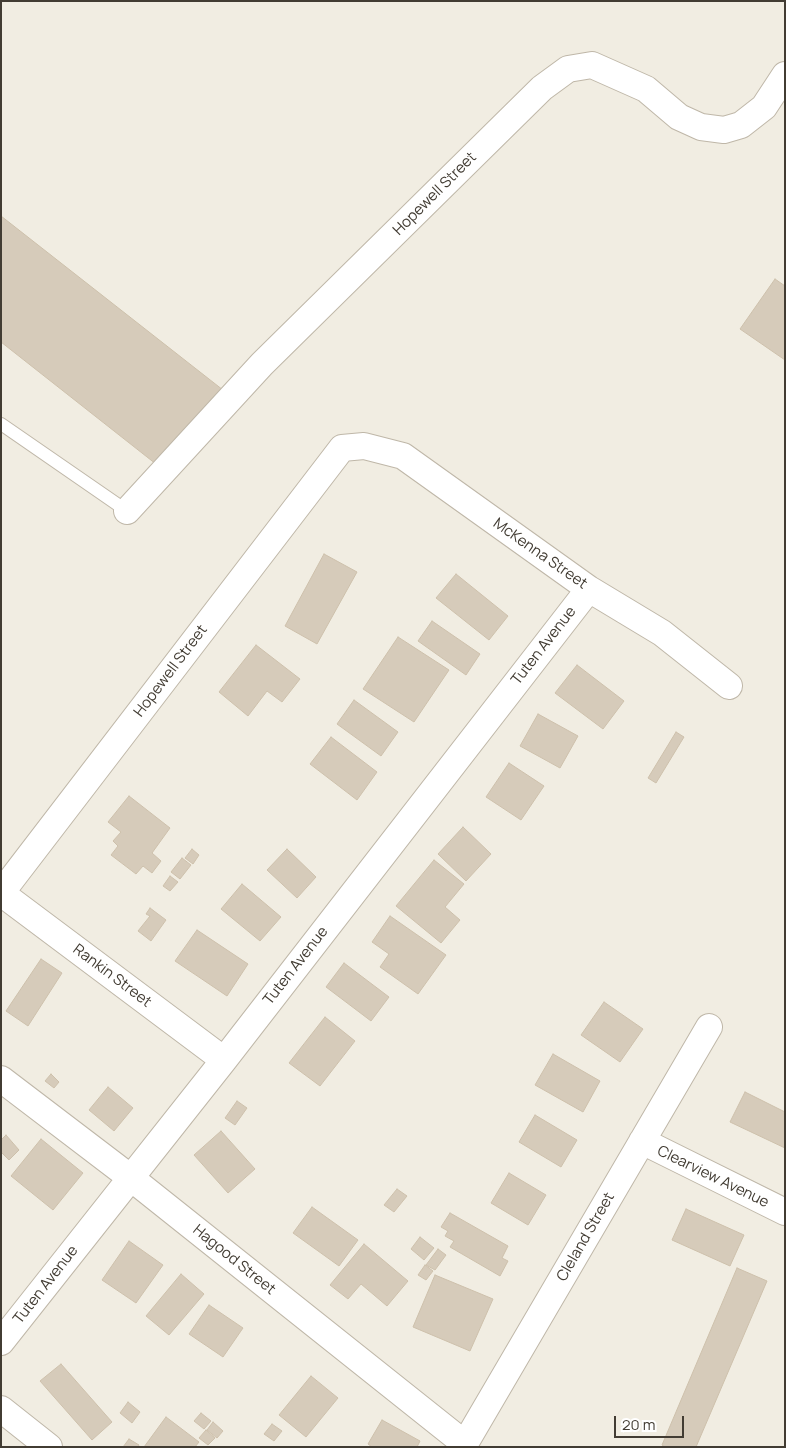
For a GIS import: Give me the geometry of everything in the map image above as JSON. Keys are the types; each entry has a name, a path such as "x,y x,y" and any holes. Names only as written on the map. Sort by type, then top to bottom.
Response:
{"street":[{"name":"Hopewell Street","path":"127,511 262,364 542,88 568,69 592,65 646,89 679,117 701,127 724,130 741,125 764,107 785,75"},
{"name":"McKenna Street","path":"342,448 364,446 403,456 589,589 662,633 729,686"},
{"name":"Hopewell Street","path":"1,893 342,448"},
{"name":"Tuten Avenue","path":"1,1342 224,1060 589,589"},
{"name":"Rankin Street","path":"1,893 224,1060"},
{"name":"Cleland Street","path":"464,1445 709,1027"},
{"name":"Hagood Street","path":"1,1079 131,1178 464,1445"},
{"name":"Clearview Avenue","path":"642,1141 785,1212"},
{"path":"1,1409 48,1447"}],"lane":[{"path":"1,424 127,511"}],"building":[{"path":"1,216 223,390 161,468 1,342"},
{"path":"775,279 785,286 785,360 740,329"},
{"path":"324,554 357,572 317,644 285,626"},
{"path":"456,574 508,616 489,640 436,598"},
{"path":"432,621 480,654 466,675 418,641"},
{"path":"398,637 449,670 414,722 363,689"},
{"path":"256,645 300,679 282,702 267,691 248,716 219,692"},
{"path":"577,665 624,701 603,729 555,693"},
{"path":"354,700 398,732 381,756 337,724"},
{"path":"538,714 578,736 560,768 520,746"},
{"path":"676,732 684,737 656,783 648,778"},
{"path":"331,737 377,772 357,800 310,764"},
{"path":"509,763 544,786 521,820 486,797"},
{"path":"129,796 170,828 152,853 161,861 152,873 143,866 136,874 111,855 118,846 113,841 121,832 108,822"},
{"path":"463,827 491,854 466,881 438,854"},
{"path":"192,849 199,855 193,864 185,858"},
{"path":"287,849 316,877 297,898 267,870"},
{"path":"182,858 191,865 180,879 171,872"},
{"path":"434,860 464,884 445,907 460,920 441,943 396,906"},
{"path":"170,876 178,882 170,891 163,886"},
{"path":"242,884 281,917 260,941 221,909"},
{"path":"150,908 166,920 151,941 138,931 150,916 146,914"},
{"path":"390,916 446,955 418,994 380,967 389,954 372,942"},
{"path":"197,930 248,964 227,996 175,961"},
{"path":"41,959 62,973 28,1026 6,1011"},
{"path":"344,963 389,997 371,1021 326,987"},
{"path":"604,1002 643,1029 620,1062 581,1035"},
{"path":"325,1017 355,1041 320,1086 289,1063"},
{"path":"553,1054 600,1081 583,1112 535,1085"},
{"path":"51,1074 59,1082 54,1088 45,1081"},
{"path":"108,1087 133,1108 114,1131 89,1110"},
{"path":"745,1092 785,1112 785,1148 730,1122"},
{"path":"237,1101 247,1108 235,1125 225,1118"},
{"path":"535,1115 577,1140 561,1167 519,1142"},
{"path":"221,1131 255,1169 228,1193 194,1155"},
{"path":"6,1135 19,1150 9,1160 1,1152 1,1140"},
{"path":"41,1139 83,1173 53,1210 11,1176"},
{"path":"509,1173 546,1195 528,1225 491,1203"},
{"path":"397,1189 407,1196 394,1212 384,1205"},
{"path":"312,1207 358,1240 339,1266 293,1233"},
{"path":"686,1209 744,1235 730,1266 672,1240"},
{"path":"450,1213 508,1246 502,1258 508,1261 500,1276 450,1247 454,1241 445,1236 448,1231 441,1227"},
{"path":"420,1237 434,1248 424,1260 411,1249"},
{"path":"129,1241 163,1265 136,1303 102,1280"},
{"path":"364,1244 408,1281 387,1306 361,1284 348,1299 330,1285"},
{"path":"438,1249 446,1255 435,1270 426,1265"},
{"path":"425,1265 433,1271 426,1280 418,1275"},
{"path":"737,1268 767,1281 696,1447 665,1447 662,1445"},
{"path":"181,1274 204,1294 169,1335 146,1316"},
{"path":"435,1275 493,1299 470,1351 413,1327"},
{"path":"209,1305 243,1328 223,1357 189,1334"},
{"path":"61,1364 112,1422 92,1440 40,1381"},
{"path":"311,1376 338,1398 306,1437 279,1415"},
{"path":"128,1402 140,1412 132,1423 120,1413"},
{"path":"201,1413 211,1421 204,1429 194,1421"},
{"path":"166,1417 199,1442 195,1447 144,1447"},
{"path":"382,1420 420,1441 417,1447 372,1447 368,1444"},
{"path":"213,1422 223,1431 217,1438 207,1430"},
{"path":"272,1424 282,1431 274,1441 264,1434"},
{"path":"206,1430 215,1438 208,1445 199,1438"},
{"path":"129,1439 139,1445 138,1447 123,1447"}]}
